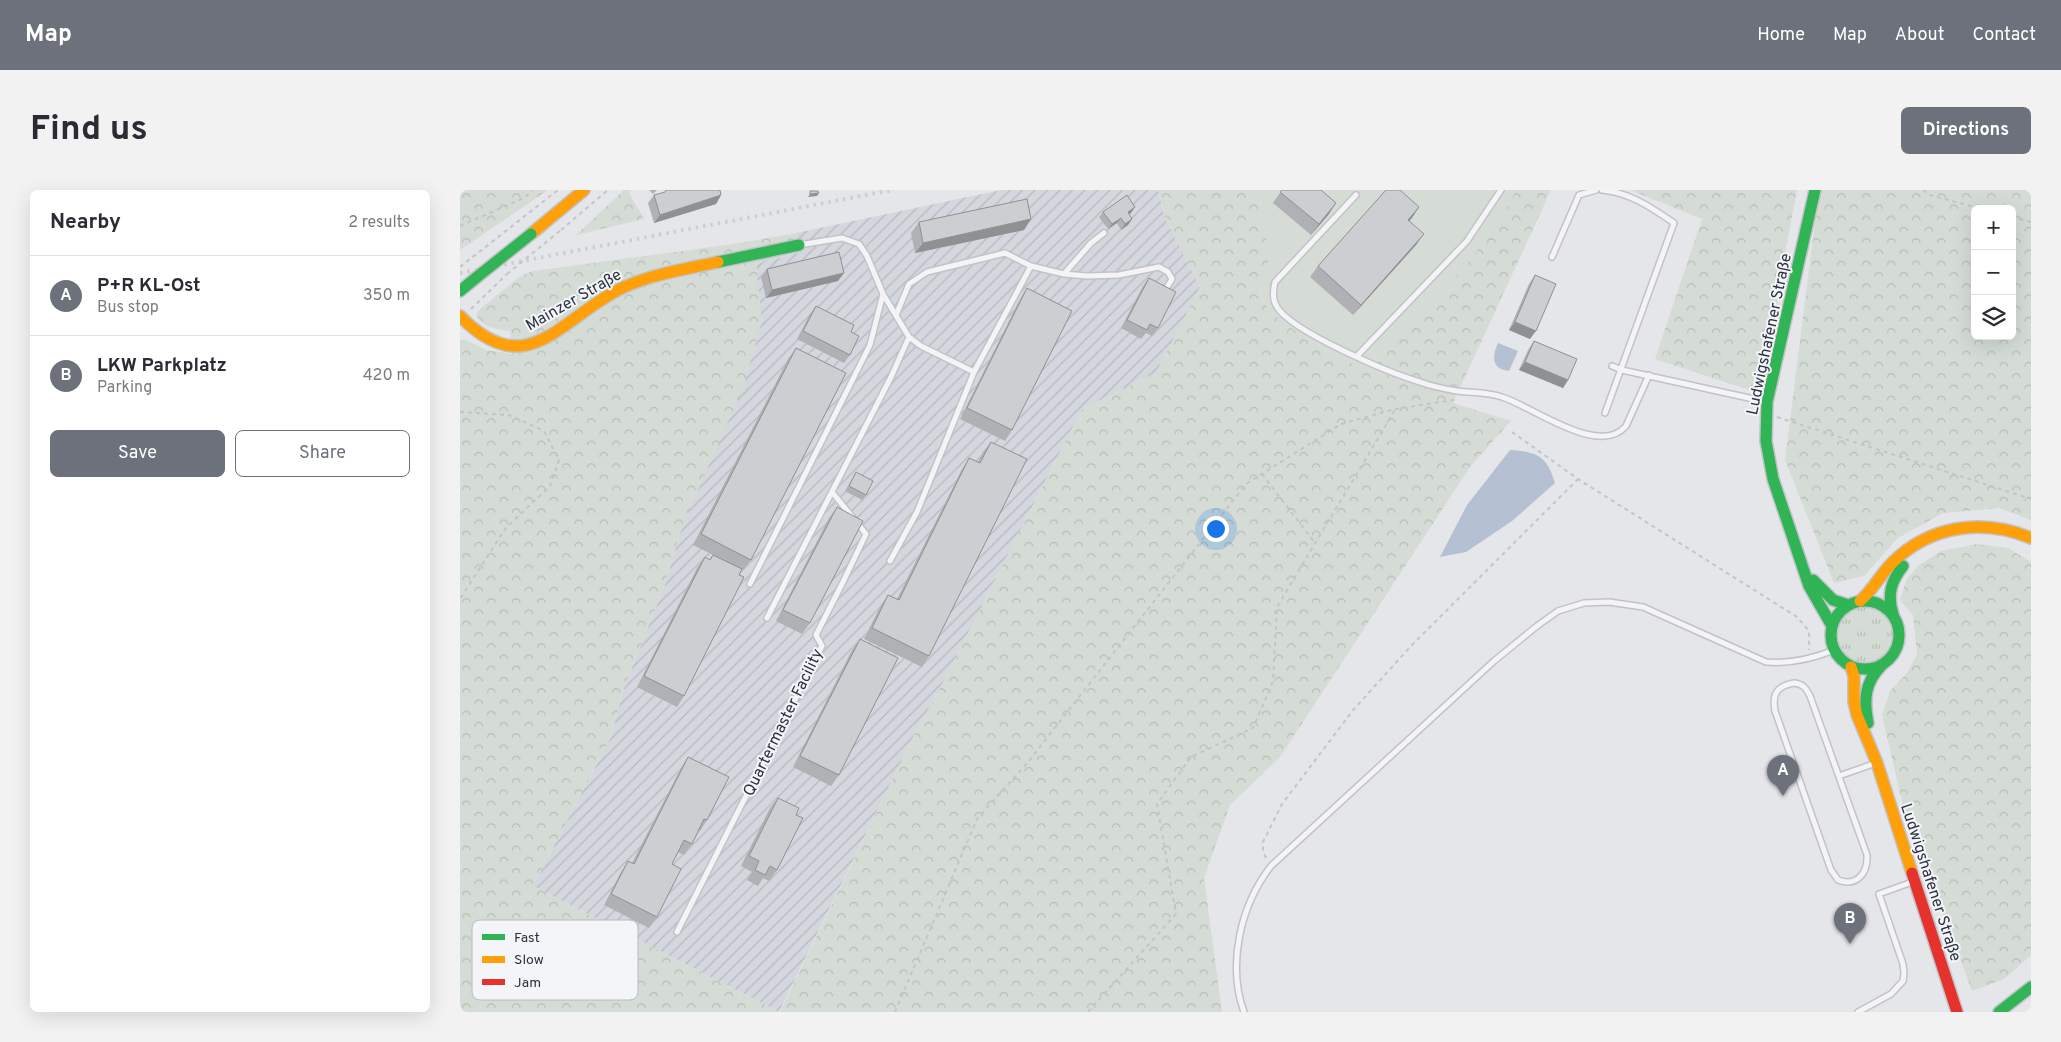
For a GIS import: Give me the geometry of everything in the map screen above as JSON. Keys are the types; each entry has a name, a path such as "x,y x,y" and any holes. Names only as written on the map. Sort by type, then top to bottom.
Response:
{"main road":[{"path":"460,291 584,190"},
{"name":"Ludwigshafener Straße","path":"1815,190 1766,408 1766,452 1776,492 1806,570 1811,590 1828,615 1832,626"},
{"name":"Mainzer Straße","path":"461,317 479,334 497,344 510,347 523,346 551,334 622,288 648,277 799,245"},
{"path":"1927,540 1906,563 1891,584 1888,598 1892,614 1898,626 1898,646 1892,657 1881,666 1869,670 1851,667 1841,660 1834,650 1831,638 1832,626 1838,614 1848,605 1860,601 1875,588 1895,560 1927,540 1950,530 1980,525 2005,528 2031,538"},
{"name":"Ludwigshafener Straße","path":"1806,570 1830,598 1839,604 1848,605"},
{"path":"1860,601 1878,603 1892,614"},
{"name":"Ludwigshafener Straße","path":"1877,763 1865,699 1868,681 1881,666"},
{"name":"Ludwigshafener Straße","path":"1851,667 1854,676 1854,702 1857,715 1877,763 1956,1009"},
{"path":"1999,1012 2031,987"}],"lane":[{"path":"1357,356 1467,241 1501,190"},
{"path":"1552,257 1579,195 1596,190"},
{"path":"1602,190 1639,201 1674,223 1606,413"},
{"path":"1356,195 1275,282 1274,301 1278,308 1285,316 1321,340 1419,382 1457,391 1503,397 1554,422 1578,431 1607,436 1614,436 1626,426 1649,375"},
{"path":"1064,274 1090,243 1104,233"},
{"path":"799,245 842,238 859,244 867,256 883,294 909,337 922,346 974,372"},
{"path":"896,314 909,284 927,272 1005,253 1031,266 1064,274 1087,276 1119,275 1159,267 1168,272 1172,280 1164,293"},
{"path":"890,561 917,512 974,372 1031,266"},
{"path":"750,584 870,345 883,294"},
{"path":"767,618 891,377 909,337"},
{"path":"1612,366 1766,408"},
{"name":"Quartermaster Facility","path":"677,932 822,646 816,635 866,534 832,492"},
{"path":"1244,1012 1235,969 1240,940 1250,901 1271,866 1494,661 1558,611 1584,603 1609,602 1643,607 1766,662 1784,663 1809,659 1834,650"},
{"path":"1794,683 1800,684 1805,688 1810,696 1839,776 1867,855 1867,868 1861,877 1850,883 1838,880 1831,870 1774,711 1772,700 1775,692 1780,687 1794,683"},
{"path":"1839,776 1877,763"},
{"path":"1858,1012 1891,994 1903,980 1903,964 1879,894 1915,881"}],"path":[{"path":"460,226 524,198 533,190"},
{"path":"460,267 558,190"},
{"path":"461,317 507,274 608,190"},
{"path":"1923,190 1930,195 1971,206"},
{"path":"2016,218 2031,222"},
{"path":"895,1012 978,819 1028,762 1246,484 1341,424 1395,409 1459,399 1476,392"},
{"path":"1766,408 2031,499"},
{"path":"1088,1012 1176,914 1157,804 1191,757 1253,728 1273,680 1276,607 1395,409"},
{"path":"460,412 510,414 544,431 559,460 550,486 505,529 460,599"},
{"path":"1512,432 1578,478 1796,616 1809,631 1809,659"},
{"path":"1262,474 1315,543"},
{"path":"1271,866 1263,850 1263,842 1270,824 1282,804 1354,709 1411,646 1578,478"}],"shaded area":[{"path":"1001,190 1158,190 1165,218 1200,287 1156,373 1082,409 936,696 917,729 779,1012 638,940 638,920 599,920 533,886 610,739 625,685 664,587 757,275 756,264 801,252 796,233"}],"green space":[{"path":"460,190 548,190 460,250"},
{"path":"624,190 632,190 629,193 644,219 576,235"},
{"path":"1158,190 1265,190 1261,199 1260,214 1269,253 1261,289 1265,304 1274,314 1303,336 1360,367 1403,330 1447,286 1486,239 1516,190 1551,190 1453,403 1511,421 1470,467 1280,757 1230,805 1204,878 1222,1012 780,1012 917,729 936,696 1082,409 1156,373 1200,287 1165,218"},
{"path":"1265,190 1516,190 1486,239 1447,286 1403,330 1360,368 1303,336 1274,314 1265,304 1261,289 1269,253 1260,207"},
{"path":"1630,190 1797,190 1786,248 1764,395 1655,359 1702,219"},
{"path":"1819,190 2031,190 2031,520 1999,508 1943,513 1898,538 1864,576 1834,583 1785,460"},
{"path":"796,233 801,252 756,264 762,321 743,388 681,529 664,587 625,685 610,739 533,886 599,920 472,920 472,1000 638,1000 638,940 779,1012 460,1012 460,340 466,340 486,350 513,354 510,331 486,325 476,315 479,310 519,277 533,271 734,244"},
{"path":"1977,544 2008,548 2031,562 2031,955 2004,979 1972,991 1903,806 1882,715 1890,691 1907,673 1917,655 1913,615 1900,601 1906,580 1918,566 1941,551"},
{"path":"1860,607 1870,607 1885,615 1891,624 1893,635 1891,646 1885,655 1870,663 1860,663 1849,658 1842,651 1837,640 1837,630 1842,619 1849,612"}],"water":[{"path":"1498,343 1518,351 1509,371 1499,368 1494,361"},
{"path":"1510,450 1528,452 1540,457 1549,467 1555,483 1512,521 1466,552 1440,557 1467,505"}],"building":[{"path":"666,190 720,190 721,195 660,215 654,195"},
{"path":"1282,190 1321,190 1336,203 1319,224 1280,192"},
{"path":"1386,190 1400,190 1419,207 1408,220 1424,234 1361,305 1318,266"},
{"path":"810,191 818,191 819,193 810,194"},
{"path":"1127,195 1135,207 1128,212 1132,219 1125,224 1121,218 1112,224 1103,212"},
{"path":"1027,199 1031,219 923,243 919,222"},
{"path":"839,252 844,273 772,290 767,269"},
{"path":"1535,275 1556,284 1536,331 1515,322"},
{"path":"1149,278 1176,292 1158,328 1150,324 1147,330 1127,320"},
{"path":"1027,288 1072,311 1012,430 967,408"},
{"path":"816,306 854,325 851,332 859,336 850,355 803,331"},
{"path":"1534,341 1577,359 1568,380 1525,362"},
{"path":"796,348 846,373 751,560 701,534"},
{"path":"991,442 1027,459 929,656 872,628 888,595 899,600 969,458 980,463"},
{"path":"856,472 873,481 866,495 849,486"},
{"path":"837,507 863,521 810,623 783,610"},
{"path":"713,555 742,569 739,575 744,577 684,696 644,676 705,557 710,560"},
{"path":"860,639 898,658 839,775 800,756"},
{"path":"688,757 729,777 707,820 704,819 692,844 684,840 672,864 681,869 657,917 611,894 628,861 634,864"},
{"path":"778,798 799,808 796,815 803,818 777,870 770,866 765,875 755,870 759,861 749,856"}],"railway":[{"path":"460,273 892,190"}],"traffic: fast":[{"path":"1815,190 1767,402 1766,441 1773,479 1809,586 1832,626"},
{"path":"477,277 531,234"},
{"path":"718,262 799,245"},
{"path":"460,291 477,277"},
{"path":"1893,614 1890,601 1891,589 1903,566"},
{"path":"1813,580 1833,600 1848,605"},
{"path":"1858,601 1872,601 1884,606 1894,616 1899,628 1899,635 1899,642 1894,654 1884,664 1872,669 1858,669 1846,664 1836,654 1831,642 1831,628 1836,616 1846,606 1858,601"},
{"path":"1868,723 1866,707 1868,686 1875,672 1881,666"},
{"path":"1999,1012 2031,987"}],"traffic: slow":[{"path":"531,234 584,190"},
{"path":"460,316 484,336 505,345 524,345 543,339 600,301 633,283 657,275 718,262"},
{"path":"1860,601 1892,563 1907,550 1923,540 1940,533 1976,527 1994,528 2031,538"},
{"path":"1851,667 1854,676 1854,702 1857,715 1877,763 1912,873"}],"traffic: jam":[{"path":"1912,873 1957,1012"}],"place":[{"name":"P+R KL-Ost","path":"1783,796"},
{"name":"LKW Parkplatz","path":"1850,944"}]}
